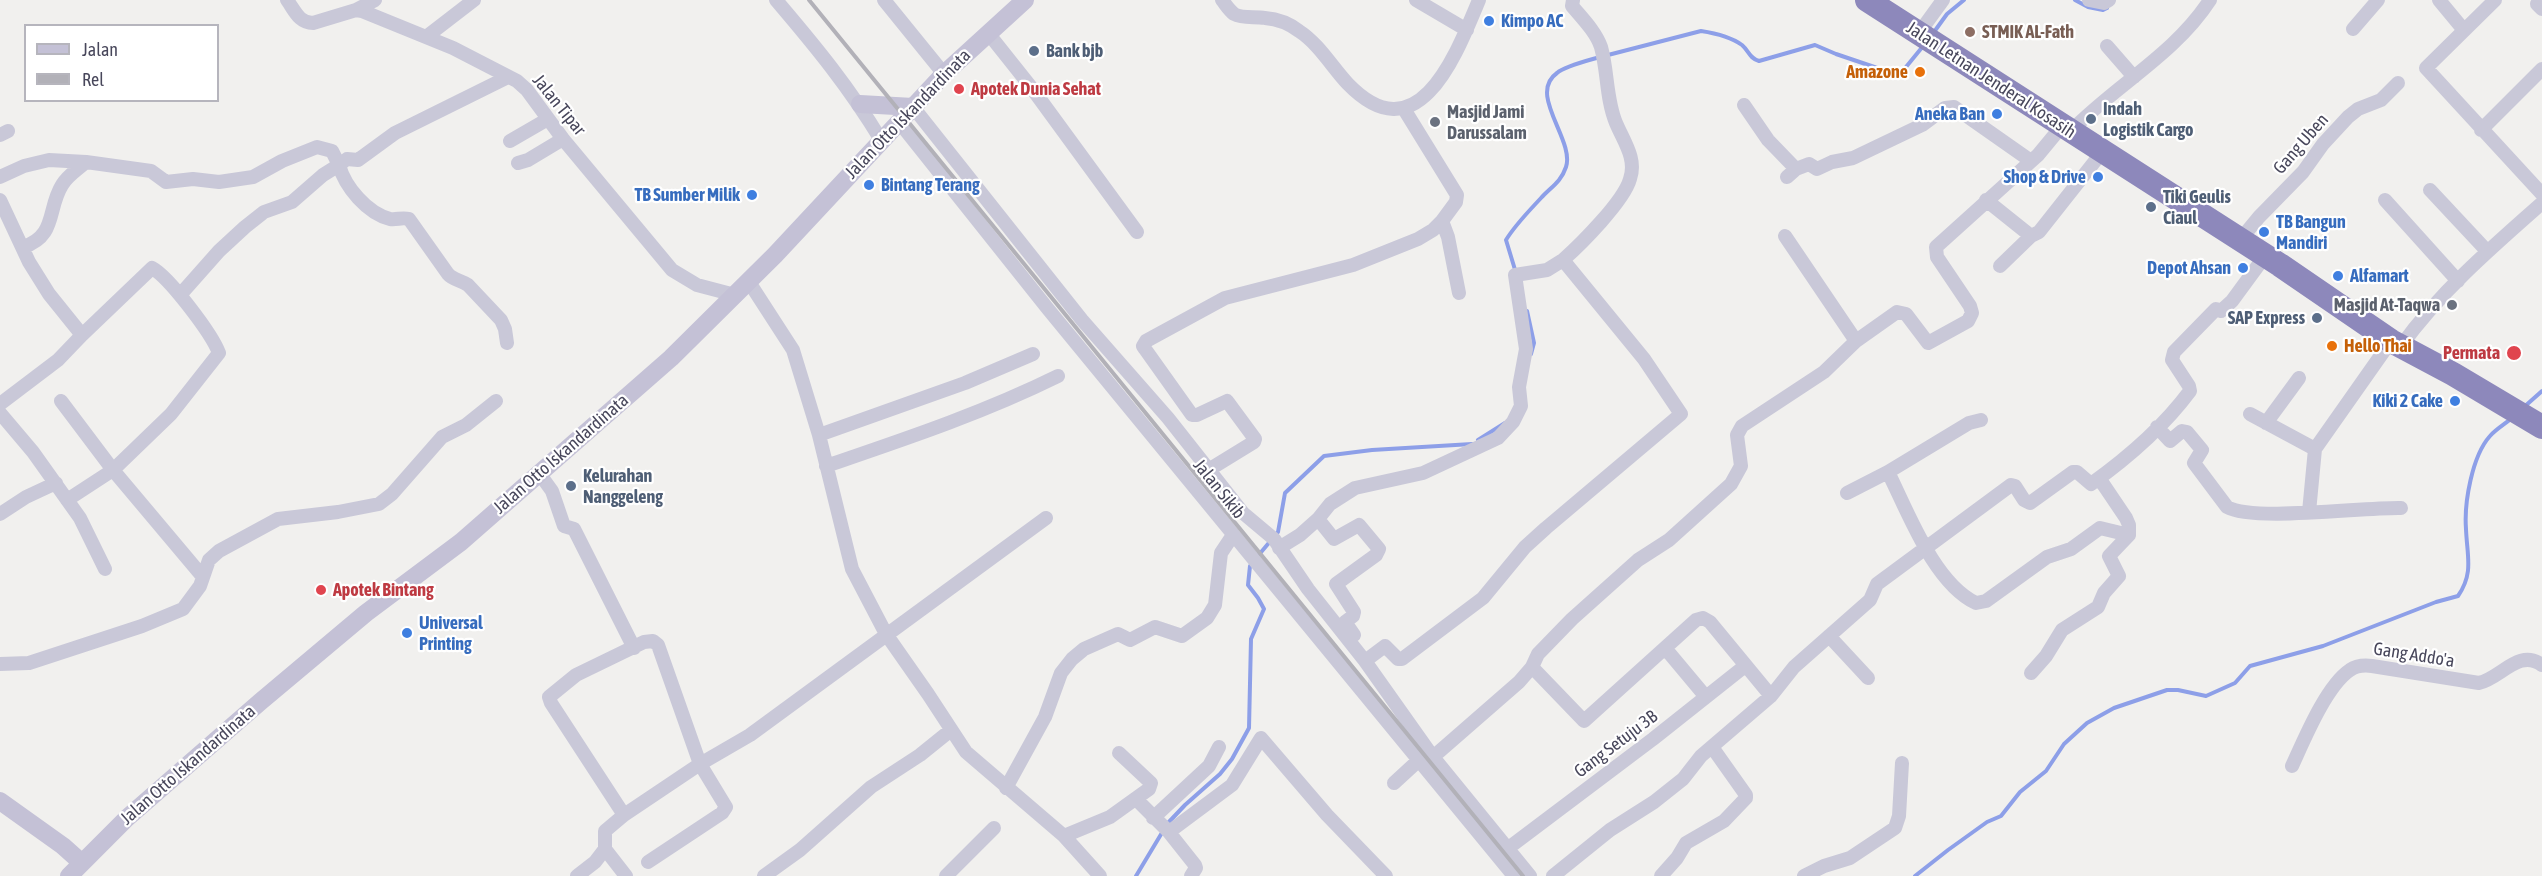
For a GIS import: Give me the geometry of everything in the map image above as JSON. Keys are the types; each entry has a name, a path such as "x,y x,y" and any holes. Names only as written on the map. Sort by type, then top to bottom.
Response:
{"highway":[{"name":"Jalan Letnan Jenderal Kosasih","path":"1867,0 2265,256 2396,344 2542,427"}],"main road":[{"name":"Jalan Otto Iskandardinata","path":"69,876 127,818 260,702 366,613 461,542 671,358 749,282 944,74 1025,0"},
{"path":"860,104 913,107"},
{"path":"0,801 63,846 82,863"}],"street":[{"path":"287,0 300,20 307,23 356,10 375,0"},
{"path":"426,37 474,0"},
{"path":"776,0 817,47 860,104 881,140"},
{"path":"884,0 944,74"},
{"path":"1222,0 1239,16 1276,20 1299,30 1311,40 1348,84 1364,99 1387,110 1404,109 1435,87 1442,79 1467,30 1479,0"},
{"path":"1416,0 1467,30"},
{"path":"1276,544 1300,535 1318,519 1330,504 1355,488 1416,476 1498,438 1518,414 1521,406 1519,387 1526,349 1517,274 1547,270 1563,260 1625,192 1633,166 1608,96 1600,46 1572,6 1574,0"},
{"path":"1919,33 1942,0"},
{"path":"2089,0 2104,3 2109,0"},
{"path":"1394,783 1519,682 1532,668 1538,654 1572,619 1638,560 1669,540 1731,484 1741,466 1737,435 1742,426 1824,372 1857,341 1897,312 1906,314 1928,343 1968,321 1972,313 1970,306 1937,257 1936,247 2067,128 2157,60 2200,15 2210,0"},
{"path":"2353,29 2378,0"},
{"path":"2439,0 2463,29"},
{"path":"2495,0 2463,29 2426,68 2542,194"},
{"name":"Jalan Tipar","path":"356,10 426,37 508,77 527,90 563,139 672,270 697,285 735,295"},
{"path":"988,33 1031,87 1137,232"},
{"path":"2107,46 2134,77"},
{"path":"2481,130 2542,69"},
{"path":"180,295 219,251 264,212 292,202 322,175 347,159 358,160 364,157 395,133 508,77"},
{"name":"Gang Uben","path":"2240,240 2348,117 2358,109 2381,100 2398,83"},
{"path":"1744,105 1792,173 1809,165 1817,169 1832,162 1853,158 1922,125 1949,106 1954,107 2031,161"},
{"path":"913,107 1082,320 1156,404 1243,513 1276,544 1365,661 1426,758 1530,876"},
{"path":"1210,469 1254,442 1254,437 1227,401 1194,416 1145,350 1144,344 1149,339 1225,298 1353,265 1418,239 1442,221 1456,202 1457,195 1404,109"},
{"path":"510,141 548,119"},
{"name":"Jalan Sikib","path":"899,122 969,212 1233,535 1426,758 1514,876"},
{"path":"518,163 528,160 563,139"},
{"path":"0,177 24,166 49,160 86,162 151,171 170,183 193,179 219,182 253,177 282,161 317,147 332,151 348,186 369,207 391,219 409,219 452,279 468,285 501,320 507,343"},
{"path":"2000,266 2031,236 2039,232 2103,152"},
{"path":"22,247 42,236 53,215 63,183 86,162"},
{"path":"2430,190 2487,251"},
{"path":"0,200 29,262 49,294 82,335"},
{"path":"1986,200 2031,236"},
{"path":"2385,200 2458,281"},
{"path":"2309,512 2315,449 2396,344 2487,251 2542,203"},
{"path":"1442,221 1448,237 1460,293"},
{"path":"1785,236 1857,341"},
{"path":"1553,876 1610,830 1673,787 1712,747 1771,696 1794,668 1870,600 1877,584 1925,547 2011,485 2015,486 2024,501 2030,503 2074,472 2090,484 2099,478 2157,427 2190,391 2172,360 2174,352 2216,309 2221,310 2232,301 2265,256"},
{"path":"1365,661 1385,646 1398,659 1402,659 1483,598 1525,547 1680,416 1680,412 1644,359 1563,260"},
{"path":"0,404 58,360 150,268 159,272 180,295 218,350 218,356 171,414 113,470 67,500"},
{"path":"749,282 793,350 819,435 852,569 886,634 975,762 1064,836 1100,876"},
{"path":"819,435 965,383 1033,354"},
{"path":"826,466 938,428 1005,401 1058,376"},
{"path":"2266,423 2299,378"},
{"path":"1156,404 1173,389"},
{"path":"61,401 113,470 203,577"},
{"path":"0,664 29,663 142,626 183,609 194,598 212,556 278,519 338,512 379,504 392,494 447,433 465,425 496,401"},
{"path":"0,413 56,483 80,518 105,569"},
{"path":"2250,414 2315,449"},
{"path":"1847,493 1888,472 1969,423 1981,420"},
{"path":"2157,427 2170,441 2182,431 2188,433 2202,450 2194,463 2229,509 2271,513 2374,507 2401,508"},
{"path":"1888,472 1925,547 1957,588 1972,600 1982,603 2041,561 2071,549 2100,528 2129,535"},
{"path":"539,473 552,491 564,525 574,529 634,648"},
{"path":"2031,674 2046,656 2062,630 2100,604 2104,593 2119,576 2109,555 2129,535 2129,525 2099,478"},
{"path":"0,514 26,497 56,483"},
{"path":"577,876 595,862 605,849 605,831 624,815 700,764 750,735 1046,518"},
{"path":"1318,519 1334,539 1359,525 1379,549 1376,555 1336,584 1353,612 1353,616 1345,623 1360,642"},
{"path":"1006,788 1045,717 1061,673 1072,659 1084,649 1118,634 1130,640 1155,627 1182,636 1207,618 1215,605 1221,553 1233,535"},
{"path":"1532,668 1584,721 1696,620 1703,618 1710,622 1771,696"},
{"path":"1829,636 1868,678"},
{"path":"624,815 549,699 576,675 648,641 658,645 700,764 723,799 725,810 648,862"},
{"path":"1665,648 1706,697"},
{"name":"Gang Addo'a","path":"2292,766 2324,702 2346,673 2358,666 2372,666 2479,683 2491,679 2522,659 2532,659 2542,665"},
{"name":"Gang Setuju 3B","path":"1508,849 1745,666"},
{"path":"764,876 800,850 871,787 920,755 951,730"},
{"path":"1168,832 1232,785 1261,738 1327,815 1386,876"},
{"path":"1155,820 1209,766 1219,747"},
{"path":"1661,876 1677,858 1686,843 1724,821 1746,798 1712,747"},
{"path":"1064,836 1110,817 1137,800 1149,789 1151,783 1119,753"},
{"path":"1804,876 1824,866 1850,858 1894,828 1899,816 1902,763"},
{"path":"1137,800 1196,865 1191,876"},
{"path":"946,876 994,828"},
{"path":"605,849 626,876"}],"waterway":[{"path":"1934,32 1947,14 1964,0"},
{"path":"2075,0 2088,7 2103,10 2107,8"},
{"path":"1608,55 1701,31 1738,42 1753,58 1759,61 1815,45 1895,74 1906,67 1924,45"},
{"path":"1516,273 1506,240 1522,218 1559,180 1566,167 1567,156 1564,144 1549,105 1547,93 1549,82 1557,73 1566,68 1600,57"},
{"path":"1527,311 1534,343 1531,354"},
{"path":"2524,407 2542,391"},
{"path":"1915,876 1987,822 2001,816 2020,792 2046,771 2064,744 2087,723 2114,708 2167,690 2206,696 2235,683 2250,666 2323,646 2436,602 2458,596 2468,572 2466,506 2470,480 2478,455 2490,436 2512,418"},
{"path":"1478,440 1505,423"},
{"path":"1257,557 1278,532 1285,493 1324,456 1372,450 1472,444"},
{"path":"1167,824 1220,774 1232,759 1249,728 1251,639 1264,609 1248,585 1252,563"},
{"path":"1136,876 1163,831"}],"railway":[{"path":"809,0 1523,876"}],"place":[{"name":"Kimpo AC","path":"1489,21"},
{"name":"STMIK AL-Fath","path":"1970,32"},
{"name":"Bank bjb","path":"1034,51"},
{"name":"Amazone","path":"1920,72"},
{"name":"Apotek Dunia Sehat","path":"959,89"},
{"name":"Aneka Ban","path":"1997,114"},
{"name":"Indah Logistik Cargo","path":"2091,119"},
{"name":"Masjid Jami Darussalam","path":"1435,122"},
{"name":"Shop & Drive","path":"2098,177"},
{"name":"Bintang Terang","path":"869,185"},
{"name":"TB Sumber Milik","path":"752,195"},
{"name":"Tiki Geulis Ciaul","path":"2151,207"},
{"name":"TB Bangun Mandiri","path":"2264,232"},
{"name":"Depot Ahsan","path":"2243,268"},
{"name":"Alfamart","path":"2338,276"},
{"name":"Masjid At-Taqwa","path":"2452,305"},
{"name":"SAP Express","path":"2317,318"},
{"name":"Hello Thai","path":"2332,346"},
{"name":"Permata","path":"2514,353"},
{"name":"Kiki 2 Cake","path":"2455,401"},
{"name":"Kelurahan Nanggeleng","path":"571,486"},
{"name":"Apotek Bintang","path":"321,590"},
{"name":"Universal Printing","path":"407,633"}]}
